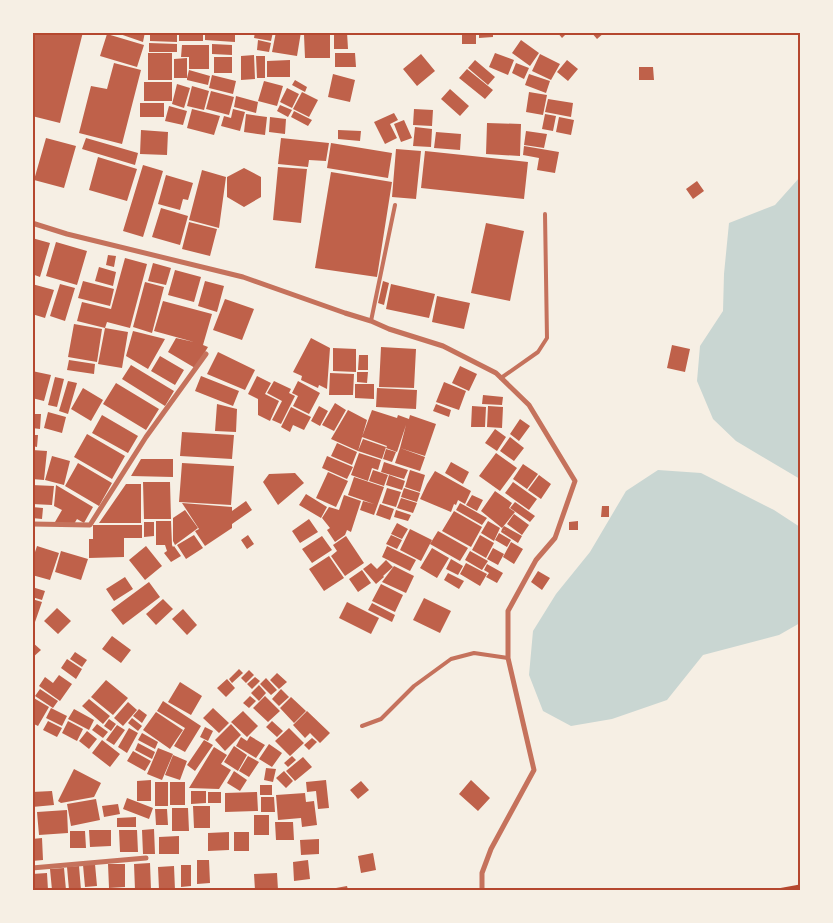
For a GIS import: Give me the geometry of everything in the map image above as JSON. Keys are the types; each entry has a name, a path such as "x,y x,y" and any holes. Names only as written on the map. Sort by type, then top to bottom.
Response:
{"street":[{"path":"32,223 67,234 243,277 389,329 443,346 483,366 501,378 529,405 575,481 555,538 536,560 508,611 508,658 534,770 491,849 482,872 482,890"},
{"path":"32,524 90,525 146,437 206,354"},
{"path":"32,868 146,858"}],"lane":[{"path":"371,321 396,205"},
{"path":"501,378 538,352 547,338 545,214"},
{"path":"362,726 381,719 414,686 451,659 474,653 508,658"}],"path":[{"path":"778,890 800,886"}],"shaded area":[{"path":"800,177 800,479 736,441 713,419 697,381 700,346 723,311 724,274 729,223 775,205"},
{"path":"658,470 701,473 774,510 800,527 800,623 779,635 703,655 667,700 612,719 571,726 543,711 529,675 533,631 556,594 590,552 626,491"}],"building":[{"path":"32,32 83,32 60,123 32,116"},
{"path":"114,32 145,32 143,42"},
{"path":"150,32 177,32 177,42 150,41"},
{"path":"179,32 203,32 203,41 179,41"},
{"path":"205,32 235,32 235,42 205,40"},
{"path":"255,32 273,32 271,41 254,38"},
{"path":"276,32 301,32 297,56 272,52"},
{"path":"334,32 347,32 348,49 334,49"},
{"path":"462,32 476,32 476,44 462,44"},
{"path":"479,32 493,32 493,37 479,38"},
{"path":"557,32 568,32 562,38"},
{"path":"591,32 605,32 597,39"},
{"path":"107,34 144,45 137,67 100,56"},
{"path":"330,34 330,58 305,58 304,35"},
{"path":"258,40 271,43 269,52 257,50"},
{"path":"521,40 539,53 530,66 512,53"},
{"path":"149,43 177,44 177,52 149,52"},
{"path":"212,44 232,45 232,55 212,54"},
{"path":"182,45 209,45 209,69 189,69 189,57 181,57"},
{"path":"148,53 172,53 172,80 148,80"},
{"path":"335,53 355,53 356,67 335,67"},
{"path":"495,53 514,60 508,75 489,67"},
{"path":"421,54 435,71 417,86 403,69"},
{"path":"540,54 560,64 551,80 532,71"},
{"path":"254,55 255,79 241,80 241,56"},
{"path":"256,56 265,56 265,78 257,78"},
{"path":"214,57 232,57 232,73 214,73"},
{"path":"187,58 187,78 174,78 174,59"},
{"path":"290,60 290,77 267,77 267,61"},
{"path":"475,60 495,77 488,85 468,68"},
{"path":"567,60 578,69 568,81 557,72"},
{"path":"114,63 141,70 122,144 79,133 91,86 107,89"},
{"path":"516,63 529,68 524,79 512,73"},
{"path":"639,67 653,67 654,80 639,80"},
{"path":"467,69 493,90 485,99 459,78"},
{"path":"189,70 210,76 208,85 187,80"},
{"path":"333,74 355,80 350,102 328,97"},
{"path":"529,74 550,81 546,93 525,85"},
{"path":"212,75 236,81 233,94 209,88"},
{"path":"295,80 307,87 305,92 292,85"},
{"path":"264,81 283,86 277,106 258,101"},
{"path":"144,82 172,82 172,101 144,101"},
{"path":"177,84 190,88 184,108 172,104"},
{"path":"192,86 209,91 204,110 187,106"},
{"path":"287,88 299,94 292,108 280,102"},
{"path":"450,89 469,106 460,116 441,99"},
{"path":"211,91 234,97 229,115 206,109"},
{"path":"302,92 318,100 309,117 293,109"},
{"path":"529,92 547,95 543,115 526,112"},
{"path":"236,96 258,102 256,113 234,107"},
{"path":"548,99 573,103 571,117 545,112"},
{"path":"140,103 164,103 164,117 140,117"},
{"path":"280,105 292,110 288,117 277,111"},
{"path":"169,106 187,111 183,125 165,121"},
{"path":"192,109 220,116 214,135 187,128"},
{"path":"233,109 245,112 240,131 221,126 224,116 231,118"},
{"path":"414,109 433,110 432,126 413,125"},
{"path":"294,111 312,120 308,126 291,117"},
{"path":"394,113 398,120 390,124 397,138 385,144 374,122"},
{"path":"246,114 267,117 265,135 244,132"},
{"path":"545,114 556,116 553,131 542,129"},
{"path":"270,117 286,119 285,134 269,132"},
{"path":"559,117 574,120 571,135 556,132"},
{"path":"404,120 412,138 401,142 394,124"},
{"path":"487,123 521,124 520,156 486,154"},
{"path":"415,127 432,129 431,147 413,146"},
{"path":"141,130 168,132 167,155 140,154"},
{"path":"338,130 361,131 360,141 338,139"},
{"path":"526,131 547,134 544,148 524,145"},
{"path":"436,132 461,134 460,150 434,148"},
{"path":"46,138 76,146 64,188 34,180"},
{"path":"86,138 138,153 135,165 82,149"},
{"path":"281,138 329,143 326,161 309,160 308,167 278,164"},
{"path":"331,143 392,153 388,178 327,168"},
{"path":"524,146 559,152 555,173 537,170 539,158 523,155"},
{"path":"396,149 421,151 416,199 392,197"},
{"path":"425,151 528,162 524,199 421,188"},
{"path":"98,157 137,169 127,201 89,190"},
{"path":"143,165 163,171 143,237 123,231"},
{"path":"278,167 307,169 301,223 273,220"},
{"path":"244,168 261,177 261,197 244,207 227,197 227,177"},
{"path":"202,170 226,177 219,228 189,220"},
{"path":"331,172 392,182 377,277 315,268"},
{"path":"166,175 193,183 188,200 183,199 180,210 158,204"},
{"path":"697,181 704,191 693,199 686,189"},
{"path":"161,208 188,216 180,245 152,237"},
{"path":"189,222 217,229 210,256 182,249"},
{"path":"486,223 524,231 510,301 471,293"},
{"path":"32,238 50,243 40,277 32,274"},
{"path":"56,242 87,251 77,285 46,276"},
{"path":"108,255 116,256 114,267 106,265"},
{"path":"125,258 147,264 130,328 107,322 105,328 77,321 82,302 111,309"},
{"path":"153,263 171,268 166,285 148,281"},
{"path":"99,267 116,272 113,286 95,281"},
{"path":"175,270 201,277 194,302 168,295"},
{"path":"83,281 114,289 110,306 78,298"},
{"path":"205,281 224,286 217,312 198,306"},
{"path":"383,281 389,283 384,305 378,303"},
{"path":"145,282 164,287 152,333 133,327"},
{"path":"32,284 54,290 45,318 32,314"},
{"path":"60,284 75,288 65,321 50,316"},
{"path":"391,284 435,294 429,318 386,309"},
{"path":"437,296 470,303 464,329 432,322"},
{"path":"225,299 254,309 242,340 213,330"},
{"path":"163,301 212,314 203,345 208,347 195,368 168,352 176,338 194,342 154,331"},
{"path":"74,324 102,329 97,362 68,357"},
{"path":"105,328 128,332 122,368 98,364"},
{"path":"133,331 165,339 148,369 126,356"},
{"path":"311,338 330,348 327,389 319,385 318,388 301,380 302,376 293,372"},
{"path":"672,345 690,349 685,372 667,368"},
{"path":"381,347 416,349 414,388 379,387"},
{"path":"333,348 356,349 356,372 333,371"},
{"path":"218,352 255,370 245,390 207,374"},
{"path":"359,355 368,355 368,370 358,370"},
{"path":"160,356 184,370 175,385 151,371"},
{"path":"69,360 95,364 94,374 67,370"},
{"path":"131,365 174,391 165,406 122,379"},
{"path":"460,366 477,374 469,391 452,383"},
{"path":"32,371 51,375 44,401 32,398"},
{"path":"357,372 368,372 367,383 357,382"},
{"path":"330,373 354,374 353,395 329,395"},
{"path":"201,376 239,391 233,406 195,391"},
{"path":"257,376 271,383 265,394 279,401 270,421 258,415 258,399 248,394"},
{"path":"55,377 64,379 57,407 48,405"},
{"path":"68,381 77,383 68,414 59,411"},
{"path":"274,381 291,389 289,393 295,396 281,424 272,420 282,401 267,393"},
{"path":"298,381 320,393 309,414 293,406 298,396 292,393"},
{"path":"444,382 466,391 459,410 436,402"},
{"path":"116,383 159,409 146,430 103,404"},
{"path":"355,384 374,384 374,399 355,398"},
{"path":"83,388 103,400 91,421 71,409"},
{"path":"377,388 417,390 416,409 376,407"},
{"path":"483,395 503,397 502,405 482,404"},
{"path":"335,403 346,410 334,431 322,425"},
{"path":"217,404 237,409 236,432 215,431"},
{"path":"436,404 451,410 449,417 433,411"},
{"path":"319,406 328,411 320,426 311,421"},
{"path":"472,406 486,407 485,427 471,427"},
{"path":"488,406 503,407 502,428 487,427"},
{"path":"291,407 311,417 304,430 293,425 290,432 281,427"},
{"path":"348,410 367,420 358,451 331,439"},
{"path":"372,410 397,418 398,415 409,419 410,415 436,424 425,456 400,448 406,425 397,452 386,448 387,446 362,437"},
{"path":"48,412 66,417 62,433 44,428"},
{"path":"32,414 41,414 40,429 32,428"},
{"path":"102,415 138,436 128,453 92,433"},
{"path":"520,419 530,426 519,441 510,434"},
{"path":"495,429 506,437 497,451 485,443"},
{"path":"182,432 234,435 232,459 180,456"},
{"path":"87,434 125,456 112,479 74,457"},
{"path":"32,435 38,435 37,447 32,446"},
{"path":"510,437 524,448 514,461 500,451"},
{"path":"363,439 386,447 382,459 358,451"},
{"path":"337,443 357,452 352,465 331,456"},
{"path":"400,448 425,457 420,471 395,463"},
{"path":"386,449 396,452 392,462 383,459"},
{"path":"32,450 47,451 44,480 32,479"},
{"path":"359,453 381,460 378,470 372,468 368,481 351,475"},
{"path":"496,453 517,468 500,491 479,476"},
{"path":"52,456 70,461 64,485 45,480"},
{"path":"327,456 353,467 347,479 322,468"},
{"path":"141,459 173,459 173,477 131,476"},
{"path":"384,462 408,470 404,479 381,472"},
{"path":"451,462 469,472 463,484 445,473"},
{"path":"78,463 112,483 99,506 65,486"},
{"path":"182,463 234,466 231,505 179,502"},
{"path":"523,464 538,474 527,489 513,479"},
{"path":"373,470 388,475 384,486 369,481"},
{"path":"410,470 425,475 420,492 405,487"},
{"path":"435,471 471,491 465,504 458,500 451,512 420,499"},
{"path":"328,472 348,481 336,507 316,498"},
{"path":"295,473 304,483 278,505 263,482 269,474"},
{"path":"389,475 405,481 402,490 386,485"},
{"path":"539,475 551,484 541,499 528,490"},
{"path":"354,477 384,487 374,515 360,510 363,501 374,504 348,495"},
{"path":"143,482 170,482 171,519 144,519"},
{"path":"513,482 537,499 529,510 505,493"},
{"path":"126,484 141,484 141,523 99,523"},
{"path":"32,485 54,486 52,505 32,504"},
{"path":"56,485 93,507 84,523 77,519 74,524 55,522 62,510 54,506"},
{"path":"387,488 401,492 396,507 382,503"},
{"path":"404,488 420,493 417,502 401,497"},
{"path":"495,491 512,503 509,508 515,512 502,528 481,511"},
{"path":"306,494 327,507 321,518 299,505"},
{"path":"344,495 361,501 351,532 347,530 345,535 335,542 327,530 330,528 322,518 329,507 339,510"},
{"path":"472,495 483,500 477,511 466,505"},
{"path":"401,498 417,503 413,513 397,508"},
{"path":"246,501 252,510 232,524 232,528 205,546 195,531 199,529 182,503 232,507 232,511"},
{"path":"515,502 535,516 530,522 510,508"},
{"path":"460,503 487,518 482,525 456,510"},
{"path":"380,504 394,509 390,520 376,515"},
{"path":"602,506 609,506 609,517 601,517"},
{"path":"32,507 43,508 42,519 32,518"},
{"path":"185,510 198,528 175,545 173,541 173,518"},
{"path":"396,510 411,515 408,521 394,517"},
{"path":"454,511 482,527 471,547 442,531"},
{"path":"514,514 529,525 522,535 507,524"},
{"path":"309,519 318,532 300,543 292,531"},
{"path":"156,521 171,521 172,545 181,556 171,562 164,553 167,551 165,545 156,545"},
{"path":"488,521 500,528 494,541 481,533"},
{"path":"578,521 578,530 569,530 569,522"},
{"path":"144,522 154,522 154,536 144,537"},
{"path":"397,523 408,529 402,539 391,534"},
{"path":"93,525 142,525 142,538 124,538 124,557 89,558 89,539 93,539"},
{"path":"504,526 522,536 518,543 501,532"},
{"path":"410,529 432,540 421,561 400,550"},
{"path":"438,531 468,548 460,561 430,544"},
{"path":"499,533 511,540 507,547 495,540"},
{"path":"194,535 203,548 186,559 177,545"},
{"path":"248,535 254,544 247,549 241,540"},
{"path":"391,535 402,540 397,549 386,544"},
{"path":"480,535 494,543 486,558 472,550"},
{"path":"322,536 332,550 312,563 302,549"},
{"path":"346,536 364,563 345,576 331,556 337,551 333,545"},
{"path":"511,542 523,549 514,564 503,557"},
{"path":"37,546 59,553 50,580 32,575 32,561"},
{"path":"146,546 162,566 145,580 129,560"},
{"path":"387,546 416,560 410,571 382,557"},
{"path":"432,548 449,558 437,578 420,568"},
{"path":"493,548 504,554 498,565 487,559"},
{"path":"61,551 88,559 81,580 55,572"},
{"path":"470,551 488,561 482,570 465,560"},
{"path":"329,556 344,578 324,591 309,569"},
{"path":"451,559 463,566 458,575 446,569"},
{"path":"386,560 393,567 376,584 363,569 371,563 377,569"},
{"path":"466,563 487,574 480,586 460,574"},
{"path":"487,564 503,573 497,583 486,577 489,573 484,570"},
{"path":"394,566 414,576 406,593 382,582"},
{"path":"362,570 371,583 358,592 349,579"},
{"path":"538,571 550,578 542,590 531,582"},
{"path":"448,573 464,581 459,589 444,580"},
{"path":"125,577 133,589 114,601 106,589"},
{"path":"149,582 160,597 123,625 111,610"},
{"path":"381,584 403,595 395,612 372,601"},
{"path":"32,587 45,591 42,600 32,597"},
{"path":"424,598 451,611 440,633 413,620"},
{"path":"32,599 42,602 35,622 32,621"},
{"path":"163,599 173,609 156,625 146,614"},
{"path":"347,602 379,618 371,634 339,618"},
{"path":"372,603 395,615 392,622 368,610"},
{"path":"57,608 71,621 58,634 44,621"},
{"path":"183,609 197,625 187,635 172,619"},
{"path":"112,636 131,650 121,663 102,649"},
{"path":"32,642 41,650 32,658"},
{"path":"75,652 87,660 82,667 70,659"},
{"path":"67,659 82,669 76,679 61,668"},
{"path":"239,669 243,673 232,683 229,679"},
{"path":"249,670 254,675 246,683 241,678"},
{"path":"277,673 287,682 279,689 270,680"},
{"path":"59,675 72,684 60,701 39,686 45,677 53,683"},
{"path":"255,677 260,681 252,689 247,684"},
{"path":"266,678 277,690 271,695 260,684"},
{"path":"227,679 235,688 226,697 217,688"},
{"path":"106,680 128,698 113,715 91,697"},
{"path":"180,682 202,696 191,715 168,702"},
{"path":"259,685 266,693 259,701 251,693"},
{"path":"40,689 58,701 53,708 35,696"},
{"path":"281,689 289,697 279,706 272,699"},
{"path":"250,696 256,701 249,708 243,703"},
{"path":"265,696 280,711 268,722 253,708"},
{"path":"32,697 49,707 38,726 32,723"},
{"path":"291,697 306,711 294,723 280,708"},
{"path":"89,699 110,716 103,724 82,706"},
{"path":"163,701 201,726 185,752 174,746 185,728 157,711"},
{"path":"128,702 137,710 123,726 114,718"},
{"path":"51,708 67,716 62,726 46,718"},
{"path":"213,708 229,723 219,733 203,718"},
{"path":"74,709 94,720 89,730 68,719"},
{"path":"139,709 147,715 142,723 133,716"},
{"path":"243,711 258,726 247,737 231,722"},
{"path":"307,711 330,733 320,743 310,733 305,738 293,725"},
{"path":"156,712 183,730 170,749 143,730"},
{"path":"132,718 142,726 138,731 128,723"},
{"path":"109,719 116,724 111,731 104,726"},
{"path":"48,721 62,728 57,737 43,730"},
{"path":"68,721 83,729 77,741 62,733"},
{"path":"272,721 283,731 277,737 266,727"},
{"path":"97,724 108,732 103,738 92,730"},
{"path":"231,724 241,735 225,751 215,740"},
{"path":"117,725 125,730 114,745 106,740"},
{"path":"205,727 213,731 208,741 200,737"},
{"path":"129,728 138,733 127,753 118,747"},
{"path":"289,728 304,743 290,756 275,741"},
{"path":"87,731 97,739 89,749 79,741"},
{"path":"142,733 158,742 155,749 138,740"},
{"path":"250,736 265,745 256,758 236,746 241,737 247,741"},
{"path":"312,738 317,742 309,750 304,745"},
{"path":"102,740 120,754 110,767 92,753"},
{"path":"204,740 213,745 195,771 187,765"},
{"path":"138,743 155,752 152,759 135,750"},
{"path":"269,744 282,753 272,767 259,759"},
{"path":"234,746 247,755 238,771 224,762"},
{"path":"214,747 227,755 221,764 231,770 219,789 189,788"},
{"path":"158,748 173,754 162,780 147,774"},
{"path":"133,751 151,761 145,771 127,761"},
{"path":"173,755 187,761 180,780 165,775"},
{"path":"248,756 259,762 249,777 239,771"},
{"path":"292,756 296,760 288,767 284,763"},
{"path":"303,757 312,767 295,781 286,771"},
{"path":"266,768 276,769 273,782 264,780"},
{"path":"74,769 101,783 94,797 61,803 58,801"},
{"path":"234,771 247,780 240,791 227,783"},
{"path":"284,771 293,781 286,788 276,778"},
{"path":"151,780 151,801 137,801 137,781"},
{"path":"326,780 329,808 318,809 316,791 307,792 306,782"},
{"path":"471,780 490,798 478,811 459,794"},
{"path":"361,781 369,790 358,799 350,790"},
{"path":"155,782 168,782 168,806 155,806"},
{"path":"170,782 185,782 185,805 170,805"},
{"path":"260,785 272,785 272,795 260,795"},
{"path":"52,791 54,805 32,807 32,792"},
{"path":"191,791 206,791 206,803 191,804"},
{"path":"208,792 221,792 221,803 208,803"},
{"path":"257,792 258,811 225,812 225,793"},
{"path":"305,793 306,802 314,801 317,825 302,827 301,818 278,820 276,795"},
{"path":"261,797 274,797 275,812 261,812"},
{"path":"127,798 153,808 149,819 123,809"},
{"path":"96,799 100,820 71,826 67,804"},
{"path":"118,804 120,814 104,817 102,806"},
{"path":"193,806 210,806 210,828 194,828"},
{"path":"172,808 188,808 189,831 172,831"},
{"path":"155,809 167,809 168,825 156,825"},
{"path":"67,810 68,833 39,835 37,812"},
{"path":"254,815 269,815 269,835 254,835"},
{"path":"136,817 136,827 117,827 117,818"},
{"path":"275,822 293,822 294,840 276,840"},
{"path":"154,829 155,854 143,854 142,830"},
{"path":"89,830 111,830 111,846 90,847"},
{"path":"119,830 137,830 138,852 120,852"},
{"path":"70,831 85,831 86,848 70,848"},
{"path":"229,832 229,850 208,851 208,833"},
{"path":"234,832 249,832 249,851 234,851"},
{"path":"179,836 179,854 159,854 159,837"},
{"path":"42,838 43,860 32,861 32,839"},
{"path":"319,839 319,854 301,855 300,840"},
{"path":"373,853 376,870 361,873 358,856"},
{"path":"197,860 209,860 210,883 197,884"},
{"path":"308,860 310,879 294,881 293,862"},
{"path":"150,863 151,890 135,890 134,864"},
{"path":"95,864 97,886 85,887 83,865"},
{"path":"108,864 125,864 125,887 109,888"},
{"path":"181,865 191,865 191,886 181,887"},
{"path":"79,866 81,890 69,890 67,867"},
{"path":"174,866 175,890 159,890 158,867"},
{"path":"64,868 66,890 52,890 50,869"},
{"path":"47,873 48,890 32,890 32,874"},
{"path":"277,873 278,890 255,890 254,874"},
{"path":"347,886 348,890 337,890 336,888"}]}
